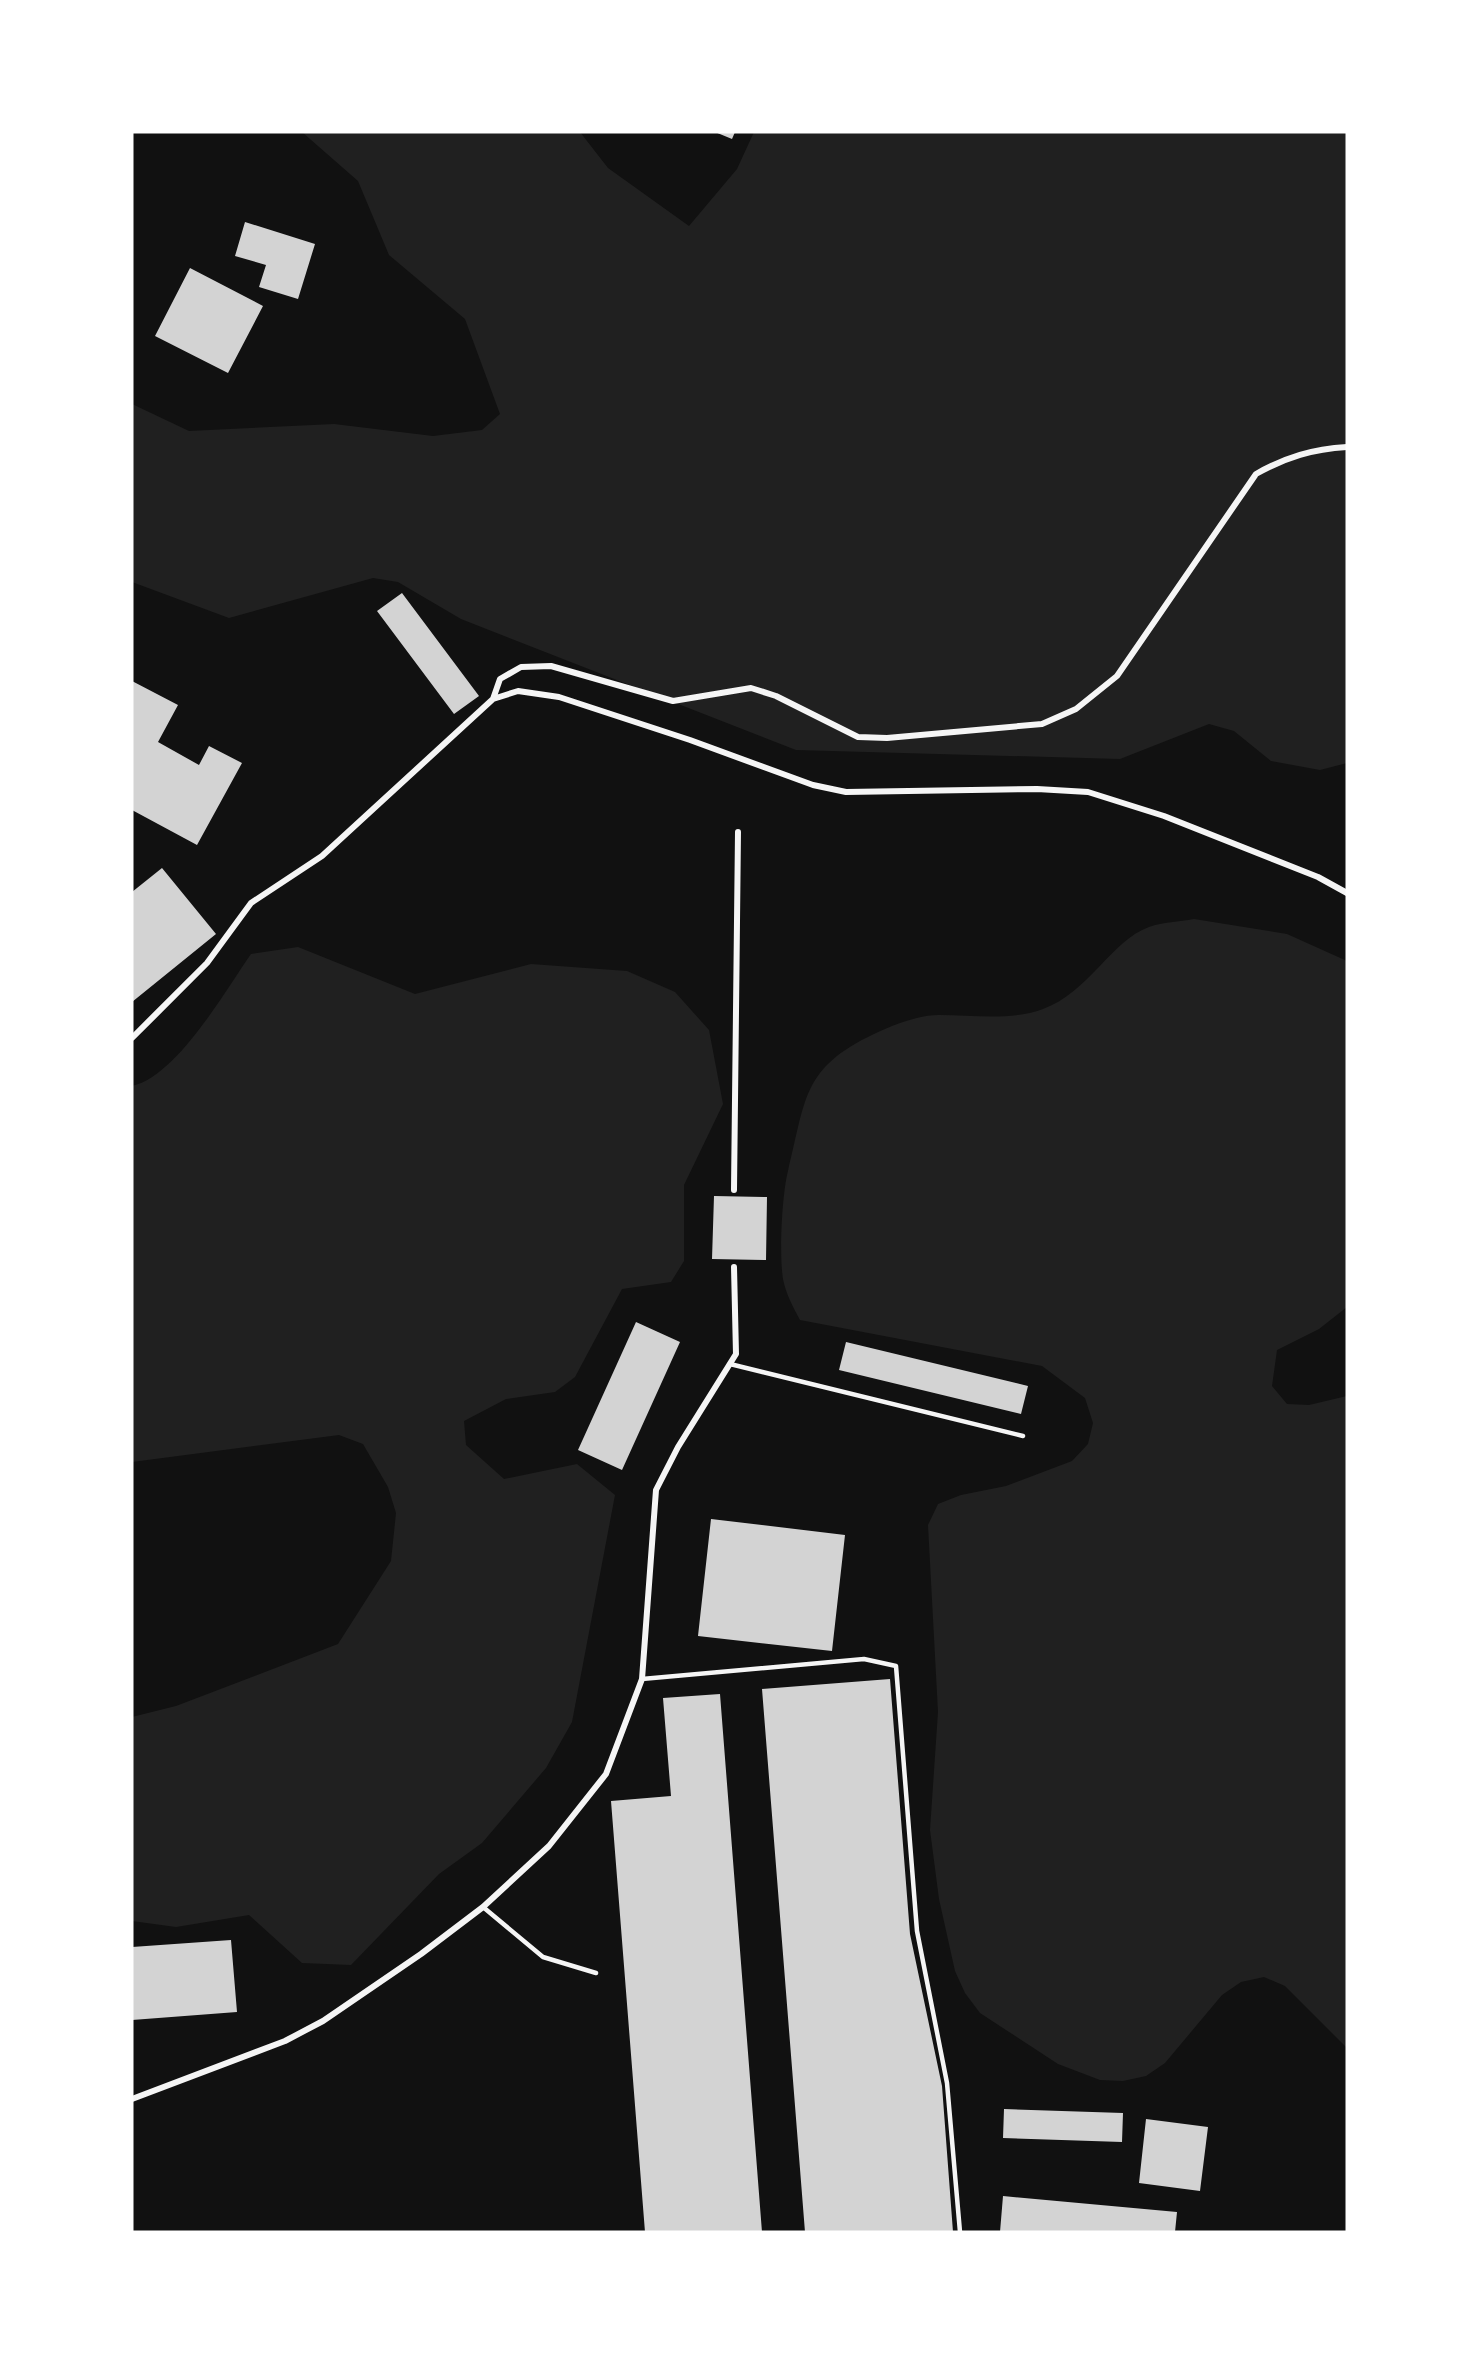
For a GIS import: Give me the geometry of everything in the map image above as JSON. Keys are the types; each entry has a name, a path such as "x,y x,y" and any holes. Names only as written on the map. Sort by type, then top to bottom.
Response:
{"street":[{"path":"493,699 500,679 521,667 551,666 673,701 751,688 776,696 858,738 887,738 1042,724 1076,709 1117,676 1256,474 1284,458 1320,449 1347,447"},
{"path":"132,1038 207,963 251,903 322,856 493,699 518,691 559,697 690,740 813,785 846,792 1037,789 1089,792 1164,816 1318,878 1347,893"},
{"path":"734,1190 738,832"},
{"path":"132,2099 285,2041 323,2021 421,1954 483,1907 549,1846 606,1774 642,1679 656,1490 678,1447 736,1354 734,1267"}],"lane":[{"path":"730,1364 1023,1436"},
{"path":"642,1679 864,1659 896,1666 918,1932 947,2083 960,2232"},
{"path":"483,1907 543,1957 596,1973"}],"shaded area":[{"path":"302,132 580,132 608,168 689,226 737,169 754,132 1347,132 1347,763 1320,770 1271,761 1234,731 1209,724 1120,759 796,750 461,619 398,582 373,578 229,618 132,582 132,404 189,431 334,424 433,436 482,430 500,414 465,319 389,255 358,181"},
{"path":"1194,919 1287,934 1347,961 1347,1307 1319,1329 1277,1350 1272,1386 1287,1404 1309,1405 1347,1396 1347,2048 1285,1986 1264,1977 1241,1982 1222,1995 1165,2063 1146,2076 1123,2081 1100,2080 1058,2064 980,2013 965,1993 955,1971 939,1899 930,1830 938,1712 928,1525 938,1504 961,1495 1006,1486 1072,1461 1088,1444 1093,1423 1085,1398 1042,1366 800,1320 783,1279 781,1240 783,1209 786,1181 799,1124 811,1088 820,1073 850,1047 889,1027 923,1017 939,1015 1005,1016 1043,1009 1073,991 1123,943 1136,934 1154,925"},
{"path":"298,947 415,994 531,964 627,971 675,992 709,1030 723,1104 684,1185 684,1261 671,1282 622,1289 575,1377 555,1392 506,1399 464,1421 466,1445 504,1479 577,1464 615,1495 572,1722 546,1768 482,1843 439,1874 351,1965 302,1963 249,1915 176,1927 132,1921 132,1717 176,1706 338,1644 391,1561 396,1513 388,1487 363,1444 339,1435 132,1462 132,1086 149,1079 183,1050 251,954"}],"building":[{"path":"715,132 735,132 732,139"},
{"path":"245,222 315,244 298,299 259,287 266,265 235,256"},
{"path":"190,268 263,306 228,373 155,336"},
{"path":"402,593 479,696 454,714 377,611"},
{"path":"132,681 178,705 158,742 199,765 209,746 242,763 197,845 132,810"},
{"path":"162,868 216,934 132,1002 132,892"},
{"path":"714,1196 767,1197 766,1260 712,1259"},
{"path":"636,1322 680,1342 622,1470 578,1450"},
{"path":"846,1342 1028,1386 1021,1414 839,1370"},
{"path":"711,1519 845,1535 832,1651 698,1636"},
{"path":"890,1679 910,1934 942,2086 953,2232 805,2232 762,1689"},
{"path":"720,1694 762,2232 645,2232 611,1801 671,1796 663,1698"},
{"path":"231,1940 237,2012 132,2020 132,1947"},
{"path":"1004,2109 1123,2113 1122,2142 1003,2138"},
{"path":"1146,2119 1208,2127 1200,2191 1139,2183"},
{"path":"1003,2196 1177,2212 1175,2232 1000,2232"}]}
